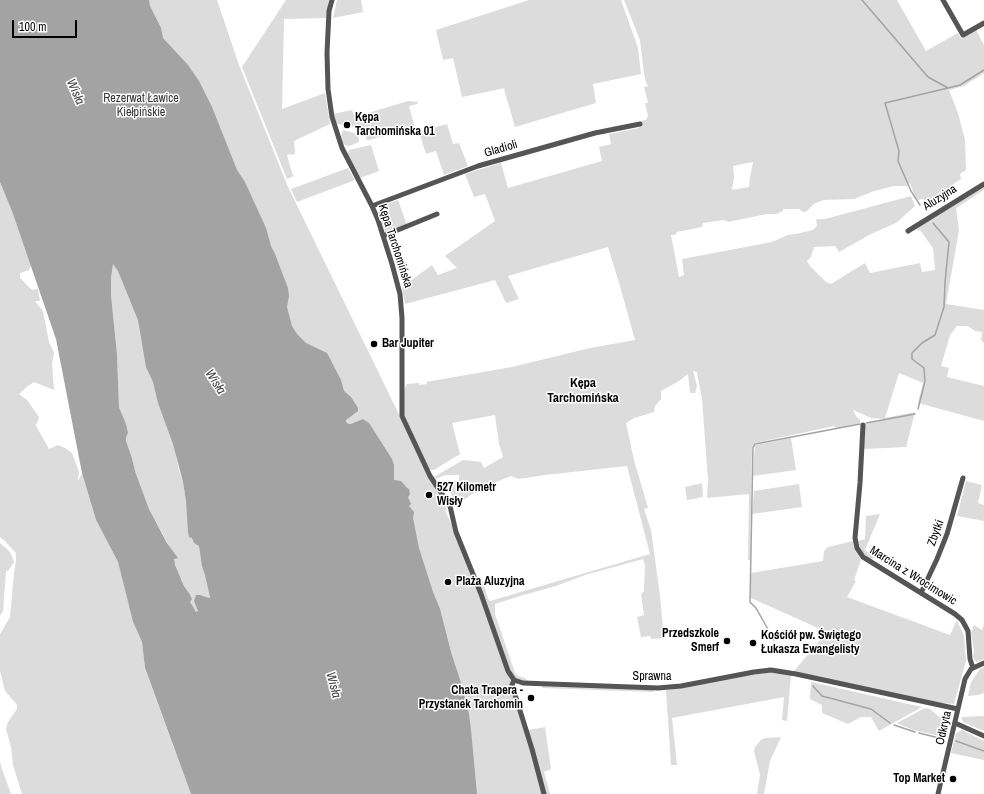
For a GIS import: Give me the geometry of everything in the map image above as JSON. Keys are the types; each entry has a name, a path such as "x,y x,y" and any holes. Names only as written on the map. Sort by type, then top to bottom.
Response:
{"street":[{"name":"Kępa Tarchomińska","path":"332,0 327,53 328,89 332,117 342,148 372,206 383,236 400,294 402,318 402,416 430,476 450,506 452,519 499,642 508,671 514,680"},
{"path":"943,0 963,35 984,23"},
{"name":"Gladioli","path":"372,206 478,166 595,133 640,124"},
{"name":"Aluzyjna","path":"908,230 984,184"},
{"path":"383,236 437,214"},
{"name":"Marcina z Wrocimowic","path":"863,425 855,538 857,548 863,557 921,592 955,614 963,621 968,634 970,659 973,668"},
{"name":"Zbytki","path":"921,592 947,534 963,478"},
{"path":"973,668 984,663"},
{"name":"Odkryta","path":"938,794 965,679 973,668"},
{"name":"Sprawna","path":"514,680 523,683 658,688 681,686 771,670 794,673 958,709"},
{"path":"514,680 512,685 544,794"},
{"path":"955,723 984,736"}],"green space":[{"name":"Rezerwat Ławice Kiełpińskie","path":"0,0 217,0 239,65 288,187 431,480 447,509 445,510 469,564 503,659 518,704 544,794 357,794 141,270 0,182"},
{"path":"286,0 329,0 326,18 284,19 282,109 325,93 330,124 294,141 295,153 293,155 287,155 294,176 287,179 242,67"},
{"path":"337,0 361,0 363,12 333,18"},
{"path":"529,0 621,0 638,48 641,74 593,84 596,103 515,127 504,89 505,88 462,97 453,58 443,60 436,30"},
{"path":"624,0 897,0 926,51 958,33 961,38 976,30 984,45 984,73 964,86 949,90 958,113 965,140 966,170 960,174 961,179 952,185 954,187 931,203 922,199 918,200 910,183 907,186 894,186 874,191 854,199 824,200 814,204 807,211 803,212 799,209 783,209 783,211 776,214 767,214 728,222 724,220 703,223 702,227 677,232 675,235 671,235 679,277 684,275 682,259 772,242 788,235 813,230 817,226 816,220 819,219 825,219 911,196 915,206 896,223 871,234 839,252 835,246 814,247 811,257 807,261 826,282 831,284 865,263 870,273 920,263 922,272 935,270 933,248 917,228 984,186 984,190 956,208 959,230 946,304 984,310 984,343 981,340 982,332 975,331 968,326 957,326 950,335 941,366 949,368 947,377 984,386 984,421 918,403 923,383 899,373 885,418 915,412 906,447 864,449 865,424 885,419 871,418 853,410 860,420 860,423 836,428 834,426 755,443 752,446 750,560 748,560 749,494 707,498 708,480 702,399 697,372 693,371 697,386 695,393 690,393 688,374 661,391 661,399 655,406 654,412 634,418 626,423 634,460 648,508 644,509 651,530 664,638 651,639 650,636 641,637 637,617 644,615 641,594 644,591 645,566 643,559 585,575 556,586 495,604 495,614 515,673 528,681 520,680 515,678 509,668 478,581 483,582 490,601 650,554 627,466 518,479 511,476 481,488 459,503 454,501 450,491 443,491 438,483 442,480 443,482 459,481 459,475 446,475 435,479 434,477 463,460 481,462 484,468 503,457 499,444 495,415 452,423 460,454 434,470 429,470 404,414 404,390 407,384 427,384 426,382 512,367 590,348 635,340 620,286 608,247 508,276 519,299 506,303 495,280 405,304 402,287 432,265 438,275 457,268 445,256 495,221 485,194 474,197 465,174 501,163 508,188 602,161 599,147 611,144 609,134 639,128 640,121 646,120 648,116 645,103 648,103 644,87 648,86 644,74 640,40","holes":["753,162 749,187 732,190 734,177 733,166"]},
{"path":"408,101 418,102 417,104 409,106 415,128 369,140 367,140 364,132 359,130 359,128 336,123 333,114 352,110 355,117"},
{"path":"447,124 453,144 459,143 468,166 444,175 436,151 426,154 419,132"},
{"path":"343,130 357,134 359,141 349,146 345,145 341,141 343,141 341,136"},
{"path":"371,145 379,171 360,178 348,154 349,150"},
{"path":"348,168 355,180 297,202 291,189"},
{"path":"0,182 31,265 29,270 20,273 20,278 32,290 38,289 40,301 35,301 43,311 49,342 54,353 52,364 54,390 34,382 19,394 27,400 39,417 36,426 49,449 58,445 72,453 79,472 78,481 82,473 96,520 118,562 133,622 142,642 145,669 191,794 22,794 13,765 11,747 6,729 8,722 17,709 17,705 5,691 0,671 0,634 10,617 16,553 0,537"},
{"path":"398,200 407,225 386,234 378,212 380,207"},
{"path":"112,260 132,295 170,419 178,467 183,482 186,501 241,605 196,612 187,600 189,593 181,578 175,576 172,551 149,509 126,441 126,424 119,407 117,354 111,295"},
{"path":"791,438 796,470 753,476 755,445"},
{"path":"966,481 982,485 978,503 984,505 984,521 957,516"},
{"path":"702,483 703,497 687,500 685,487"},
{"path":"799,484 802,507 752,514 754,491"},
{"path":"880,514 865,550 874,558 871,560 861,551 858,541 865,539 866,516"},
{"path":"853,541 854,548 861,560 854,580 856,581 847,597 950,635 957,620 964,636 966,661 954,704 932,702 794,671 827,632 751,598 751,573 823,561 824,551 828,547"},
{"path":"0,543 10,552 14,562 8,571 6,571 3,611 0,616"},
{"path":"984,624 984,659 976,662 973,658 974,651 971,633 974,625 982,630"},
{"path":"984,667 984,693 968,696 971,682 980,669"},
{"path":"769,672 791,675 787,721 782,720 784,697 672,718 677,765 671,765 666,690"},
{"path":"811,682 922,707 879,731 871,717 861,717 848,724 822,713 822,705 810,699"},
{"path":"542,685 654,690 653,692 542,688"},
{"path":"925,708 930,709 945,722 947,728 945,737 913,730 897,723"},
{"path":"984,716 984,731 963,722 962,719 962,717"},
{"path":"545,727 551,769 544,772 550,794 545,794 528,730"},
{"path":"962,730 984,741 984,760 951,753 956,733"},
{"path":"781,737 770,761 764,794 757,794 760,775 754,751 755,747 765,738"},
{"path":"0,762 2,769 11,794 0,794"}],"water":[{"name":"Wisła","path":"0,0 149,0 150,6 161,28 163,38 188,65 199,81 212,107 237,170 245,182 266,228 271,246 288,288 289,296 287,307 292,326 297,334 306,343 327,353 341,380 344,391 351,397 358,408 358,411 346,420 346,422 351,424 363,419 369,423 392,459 394,465 394,480 401,481 409,489 410,494 408,497 411,504 409,506 414,512 413,518 419,548 440,609 469,714 477,794 191,794 145,668 142,642 133,622 118,562 96,520 82,473 56,339 13,214 0,182","holes":["113,264 118,271 138,320 146,367 153,382 158,403 173,444 183,482 189,537 192,538 194,543 199,546 202,566 210,597 196,595 194,601 198,611 196,612 190,602 192,599 184,586 175,565 174,559 178,558 167,543 149,509 126,441 128,433 119,407 117,354 111,295"]}],"waterway":[{"path":"862,0 928,77 948,88 960,85 984,70"},
{"path":"920,205 911,191 898,161 899,151 885,103 948,88"},
{"path":"918,409 925,381 924,368 912,359 912,353 922,343 935,335 944,307 949,242 933,223"},
{"path":"866,423 915,414"},
{"path":"774,640 756,608 750,602 753,447 755,444 860,424"},
{"path":"775,643 781,654"},
{"path":"813,686 822,696 871,709 890,723"},
{"path":"894,725 915,732"},
{"path":"919,733 943,739"},
{"path":"956,741 984,751"}],"place":[{"name":"Kępa Tarchomińska 01","path":"347,125"},
{"name":"Bar Jupiter","path":"374,344"},
{"name":"527 Kilometr Wisły","path":"429,495"},
{"name":"Plaża Aluzyjna","path":"448,582"},
{"name":"Przedszkole Smerf","path":"727,641"},
{"name":"Kościół pw. Świętego Łukasza Ewangelisty","path":"753,643"},
{"name":"Chata Trapera - Przystanek Tarchomin","path":"531,698"},
{"name":"Top Market","path":"953,779"}],"district":[{"name":"Kępa Tarchomińska","path":"583,392"}]}
